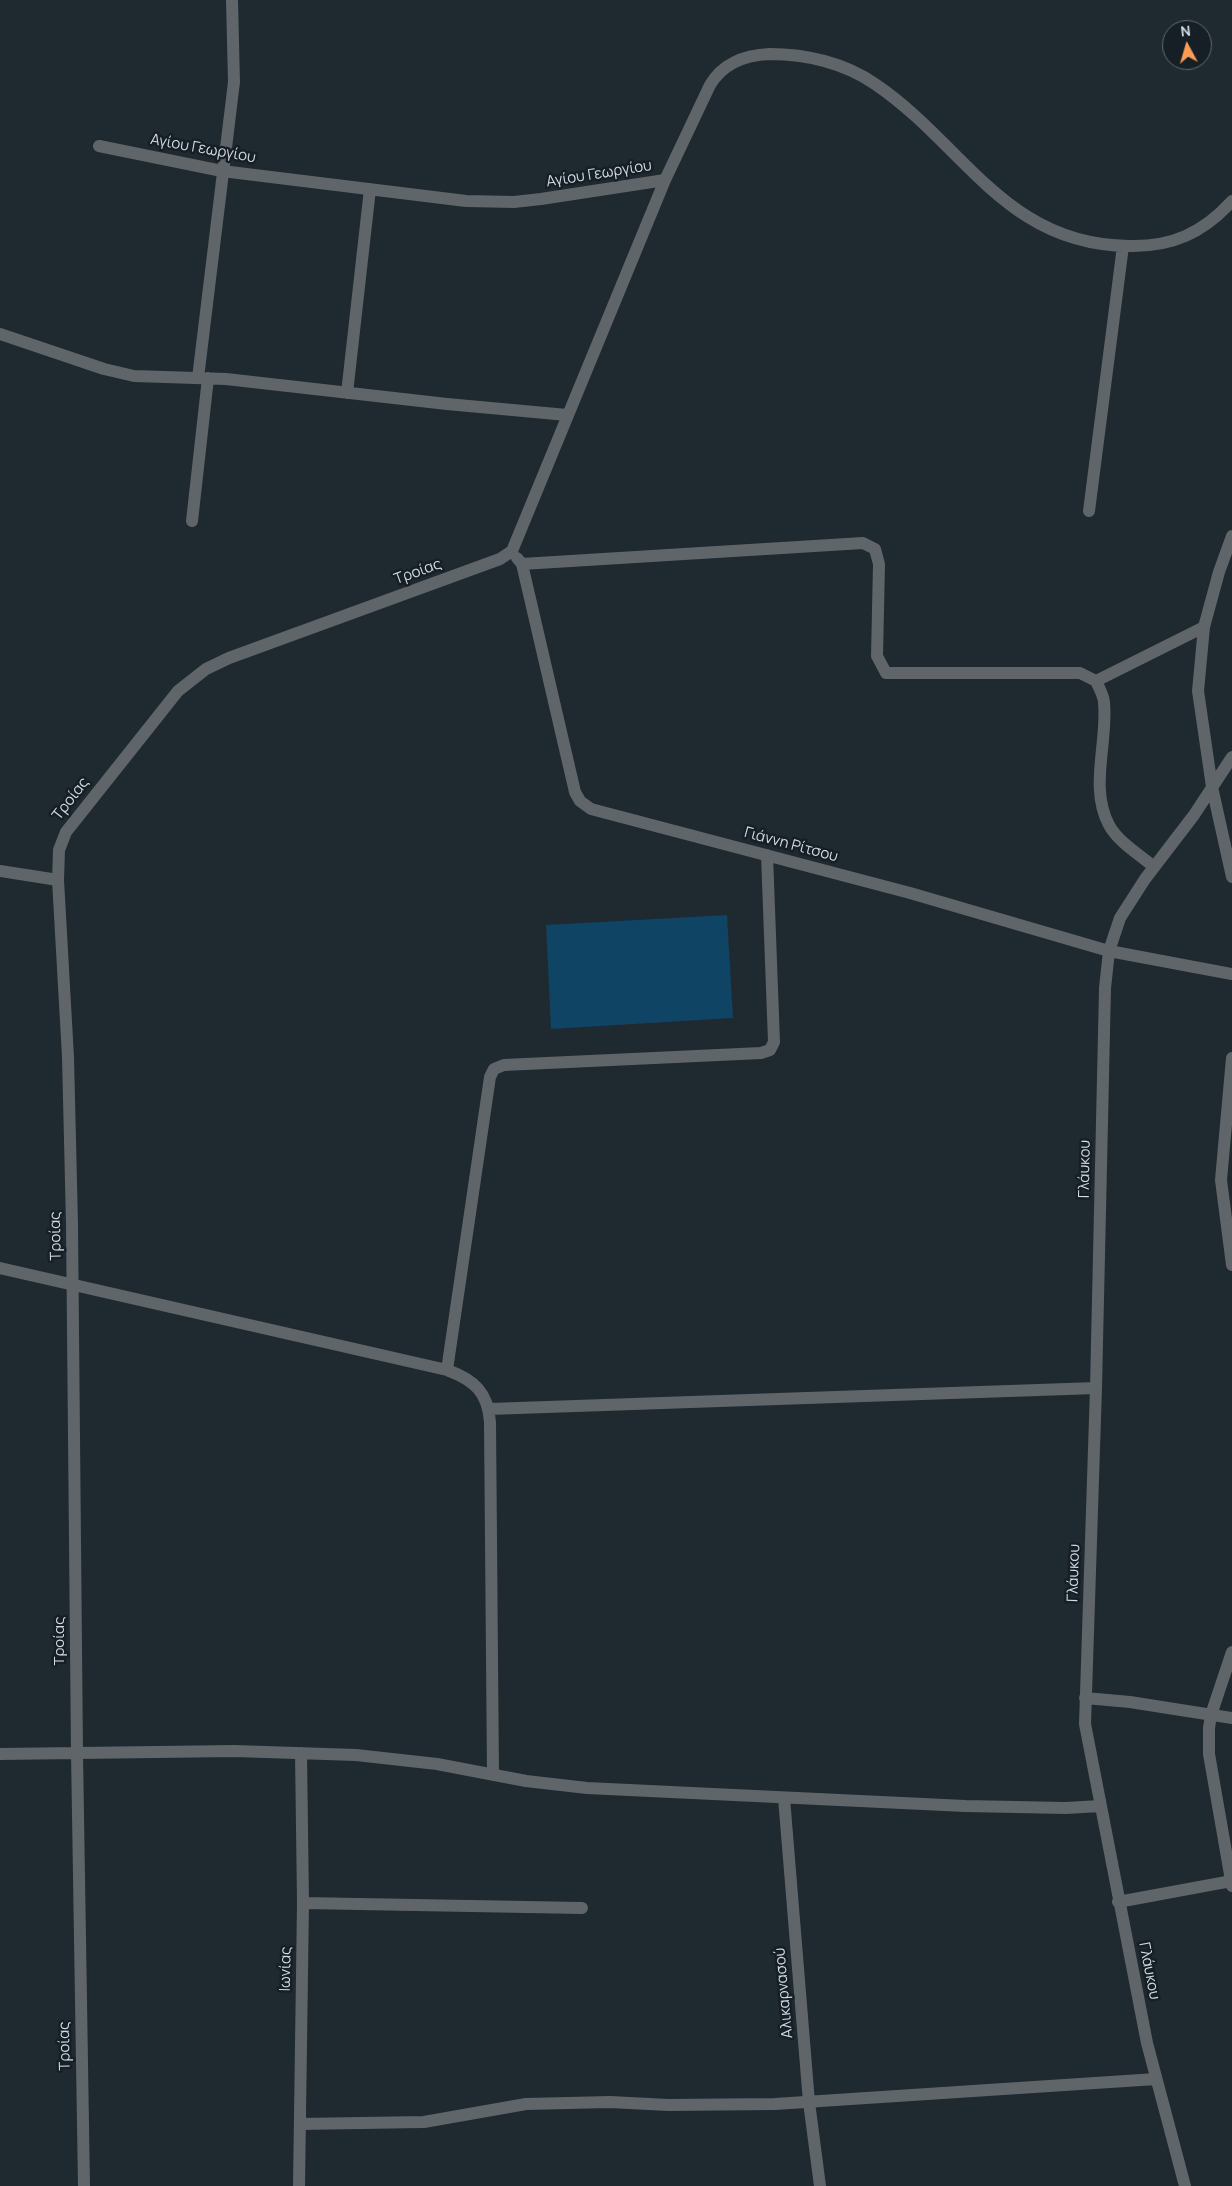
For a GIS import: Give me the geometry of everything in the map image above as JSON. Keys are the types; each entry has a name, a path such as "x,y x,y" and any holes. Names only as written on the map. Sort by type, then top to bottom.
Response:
{"street":[{"path":"192,521 222,171 234,82 232,0"},
{"name":"Αγίου Γεωργίου","path":"100,146 222,171 326,182 370,190 450,200 514,202 569,196 665,180 710,85 720,72 730,63 762,54 795,56 832,63 873,82 902,104 935,134 984,184 1008,205 1046,227 1079,239 1123,246 1152,246 1185,237 1202,228 1232,202"},
{"path":"665,180 512,552 522,564 863,543 875,549 879,564 877,656 886,673 1080,673 1096,682 1104,702 1100,775 1103,805 1110,825 1123,840 1154,867"},
{"path":"346,393 370,190"},
{"path":"1089,511 1123,246"},
{"path":"0,334 119,373 147,377 203,378 567,415"},
{"path":"1232,536 1219,572 1204,626 1198,691 1212,787 1232,877"},
{"name":"Τροίας","path":"84,2186 77,1753 73,1284 68,1067 58,880 59,850 66,832 171,698 195,676 215,664 500,559 512,552"},
{"name":"Γιάννη Ρίτσου","path":"522,564 575,792 580,801 591,808 1037,929 1109,951 1232,974"},
{"path":"1096,682 1204,626"},
{"name":"Γλάυκου","path":"1185,2186 1156,2079 1118,1902 1086,1732 1085,1698 1096,1388 1106,988 1109,951 1120,918 1154,867 1184,830 1232,757"},
{"path":"447,1370 490,1077 494,1069 504,1065 761,1053 770,1050 774,1042 766,855"},
{"path":"0,871 58,880"},
{"path":"1232,1058 1229,1111 1221,1180 1232,1265"},
{"path":"0,1268 447,1370 470,1380 482,1394 489,1409 493,1775"},
{"path":"489,1409 1096,1388"},
{"path":"1118,1902 1232,1883 1209,1754 1209,1728 1211,1715 1232,1652"},
{"path":"1085,1698 1130,1702 1232,1718"},
{"path":"0,1754 235,1751 301,1753 399,1759 587,1788 965,1806 1066,1808 1100,1806"},
{"name":"Ιωνίας","path":"299,2186 303,1903 301,1753"},
{"name":"Αλικαρνασού","path":"784,1798 809,2102 820,2186"},
{"path":"303,1903 582,1908"},
{"path":"300,2124 424,2122 526,2104 610,2102 719,2105 809,2102 1156,2079"}],"shaded area":[{"path":"727,915 733,1018 551,1029 546,925"}]}
